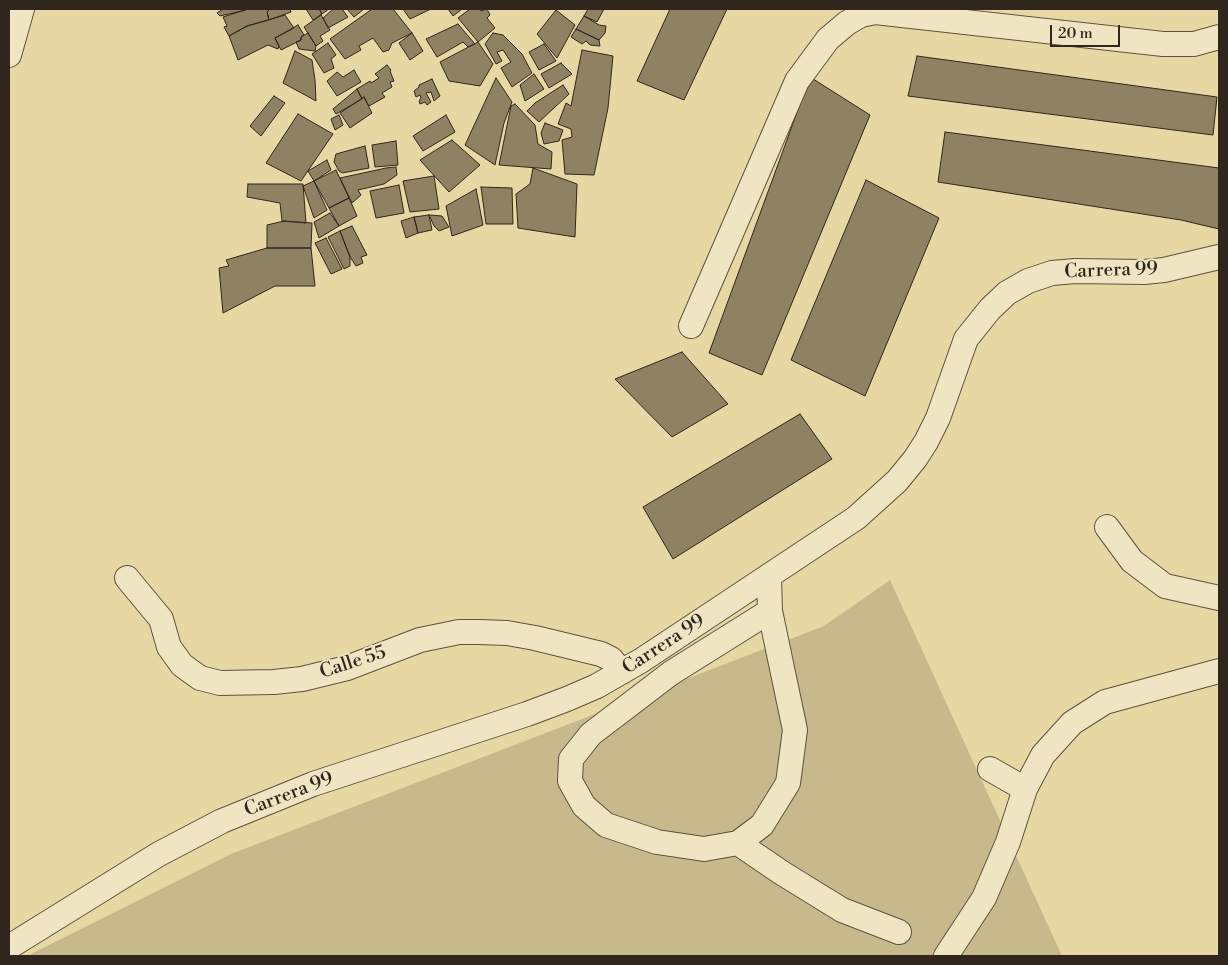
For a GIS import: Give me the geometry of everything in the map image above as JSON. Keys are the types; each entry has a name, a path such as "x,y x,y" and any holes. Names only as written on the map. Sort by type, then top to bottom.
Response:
{"street":[{"path":"9,55 22,9"},
{"path":"691,326 797,81 828,39 847,23 861,15 875,12 1163,44 1194,44 1219,37"},
{"name":"Carrera 99","path":"15,939 159,854 222,821 313,784 535,711 597,686 622,672 856,518 878,500 909,466 926,442 938,418 966,339 990,309 1007,292 1028,281 1052,273 1075,271 1144,272 1164,270 1219,257"},
{"path":"1107,526 1132,562 1165,586 1219,598"},
{"path":"769,576 770,611 795,730 788,783 762,825 738,843 704,849 657,842 606,825 584,806 570,781 571,759 591,734 671,673 770,611"},
{"name":"Calle 55","path":"127,578 161,619 169,647 182,665 200,678 220,683 274,682 302,679 347,668 420,640 459,632 507,633 601,654 611,659 622,672"},
{"path":"946,956 984,898 1008,842 1025,789 1043,755 1072,723 1105,702 1219,671"},
{"path":"990,769 1025,789"},
{"path":"738,843 842,910 899,932"}],"shaded area":[{"path":"890,580 1062,956 27,956 231,854 824,626"}],"building":[{"path":"223,9 246,10 220,16 217,13"},
{"path":"248,9 270,9 267,12 269,20 247,26 229,36 224,27 227,26 223,17"},
{"path":"270,9 290,9 291,12 269,20 267,12"},
{"path":"306,9 319,9 322,14 313,20"},
{"path":"319,9 329,9 322,14"},
{"path":"333,9 342,9 348,17 328,28 323,18"},
{"path":"347,9 364,9 354,17"},
{"path":"372,9 393,9 412,33 392,43 389,50 383,52 373,38 359,46 361,50 345,59 330,39"},
{"path":"403,9 431,9 410,19"},
{"path":"448,9 462,9 453,16"},
{"path":"470,9 480,9 481,11 487,9 490,15 487,18 495,28 478,42 458,18"},
{"path":"588,9 604,9 597,22 584,16"},
{"path":"670,9 727,9 684,100 637,81"},
{"path":"556,10 575,25 557,58 537,34"},
{"path":"285,15 294,28 275,38 279,46 278,49 268,45 238,60 229,36 247,26"},
{"path":"321,15 330,30 320,36 323,41 316,46 304,27"},
{"path":"584,16 599,25 606,26 605,33 599,40 576,29"},
{"path":"458,24 475,44 468,47 463,42 437,57 426,39"},
{"path":"298,25 304,35 301,37 301,40 281,50 275,38"},
{"path":"576,29 599,40 600,46 590,45 586,41 582,44 571,37"},
{"path":"308,33 316,46 315,51 299,49 296,42"},
{"path":"412,33 423,51 410,60 399,43"},
{"path":"493,33 503,35 522,54 532,73 512,87 501,68 511,62 503,50 497,52 502,61 496,64 485,44"},
{"path":"478,42 493,64 480,86 449,81 440,62"},
{"path":"328,43 336,55 331,59 334,68 324,73 312,54"},
{"path":"544,44 556,61 539,70 529,52"},
{"path":"582,50 613,56 608,108 594,175 565,174 562,140 572,137 571,129 558,124 566,103 571,106"},
{"path":"295,51 312,60 316,101 283,83"},
{"path":"917,56 1217,97 1213,135 908,96"},
{"path":"561,63 572,74 549,88 541,74"},
{"path":"387,65 391,70 394,81 390,82 392,87 382,93 385,97 369,106 364,97 362,99 357,89 379,78 375,74"},
{"path":"354,70 361,82 337,96 327,81 337,72 343,77"},
{"path":"534,74 544,89 525,101 520,85"},
{"path":"810,77 870,115 762,375 709,353"},
{"path":"496,78 512,102 504,123 495,165 465,145"},
{"path":"432,79 440,96 434,101 431,92 426,93 431,102 427,105 425,102 420,104 420,95 416,97 414,91 419,85"},
{"path":"563,85 569,94 539,122 527,111 535,103"},
{"path":"357,89 362,99 336,114 333,109"},
{"path":"274,96 285,103 261,136 250,126"},
{"path":"364,97 372,113 350,128 340,113"},
{"path":"515,104 535,125 538,144 552,152 551,169 499,165 511,106"},
{"path":"298,114 333,134 301,181 266,163"},
{"path":"339,115 343,125 335,130 331,119"},
{"path":"446,115 455,132 423,151 413,136"},
{"path":"545,123 563,130 559,141 544,144 541,133"},
{"path":"945,132 1219,168 1219,229 1181,220 938,182"},
{"path":"452,140 480,165 449,192 420,160"},
{"path":"396,141 398,165 375,167 372,145"},
{"path":"365,146 369,168 342,173 339,171 334,162 336,154"},
{"path":"327,160 331,170 314,181 308,171"},
{"path":"396,167 397,175 384,184 358,190 361,195 352,203 340,178 386,168"},
{"path":"533,168 577,184 575,237 518,228 516,194 530,184"},
{"path":"336,170 349,198 329,208 314,181"},
{"path":"434,176 439,209 410,212 403,181"},
{"path":"866,180 939,218 865,396 791,360"},
{"path":"314,181 327,210 314,218 303,186"},
{"path":"248,184 303,184 306,223 282,221 280,203 247,197"},
{"path":"399,185 404,213 376,218 370,191"},
{"path":"481,187 512,188 513,224 486,224"},
{"path":"476,189 483,225 452,236 446,206"},
{"path":"349,198 357,216 339,226 329,208"},
{"path":"330,213 339,226 319,238 314,222"},
{"path":"429,215 432,230 418,233 414,217"},
{"path":"429,215 442,216 449,227 439,231 434,226"},
{"path":"414,217 418,233 406,238 401,221"},
{"path":"284,221 312,223 311,248 267,248 267,225"},
{"path":"352,226 367,255 361,257 363,263 356,266 350,257 340,231"},
{"path":"340,231 350,257 350,266 344,269 328,237"},
{"path":"326,238 342,269 331,274 315,243"},
{"path":"267,248 311,248 315,286 275,286 223,313 219,268 229,266 226,260"},
{"path":"682,352 728,404 672,437 615,379"},
{"path":"800,414 832,459 673,559 643,507"}]}
